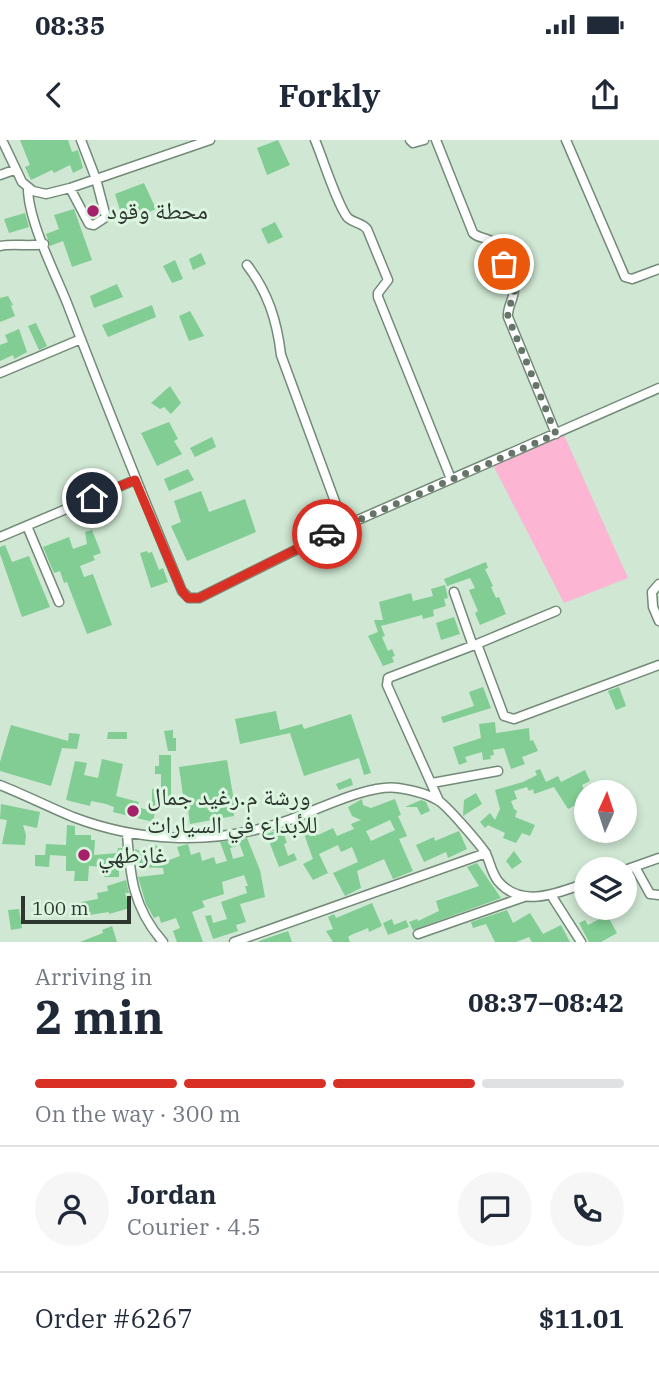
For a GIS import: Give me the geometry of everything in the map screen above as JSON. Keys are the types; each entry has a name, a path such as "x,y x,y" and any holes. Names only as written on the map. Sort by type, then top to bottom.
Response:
{"street":[{"path":"2,140 14,170 28,188 46,194 207,141"},
{"path":"70,188 86,221 94,225 106,218 96,179 81,140"},
{"path":"315,140 341,205 349,219 363,224 367,229 388,280 378,293 378,298 451,479"},
{"path":"410,140 413,143 424,140"},
{"path":"436,140 473,233 495,245 514,288 515,293 507,309 508,317 556,434"},
{"path":"566,140 625,277 632,279 659,269"},
{"path":"0,175 14,170"},
{"path":"28,188 28,201 135,480 182,591 188,598 199,598 344,526 659,388"},
{"path":"0,246 17,243 28,246 44,244"},
{"path":"247,265 261,284 278,331 281,355 344,526"},
{"path":"0,373 80,339"},
{"path":"0,537 135,480"},
{"path":"27,526 59,602"},
{"path":"659,584 652,592 653,607 659,621"},
{"path":"454,592 504,716 514,719 659,665"},
{"path":"556,611 475,645 390,676 386,681 439,801 486,853 499,882 519,896 539,897 574,887"},
{"path":"432,783 498,772"},
{"path":"0,785 74,817 127,833 201,839 231,836 278,824 372,789 394,787 439,801"},
{"path":"127,833 133,890 146,921 163,942"},
{"path":"234,942 486,853"},
{"path":"637,866 659,859"},
{"path":"637,871 650,894 659,895"},
{"path":"418,934 530,895"},
{"path":"551,895 581,942"}],"shaded area":[{"path":"564,435 628,578 564,603 493,465"}],"building":[{"path":"20,140 68,140 72,152 78,150 83,168 73,173 70,165 31,180 25,167 30,165"},
{"path":"278,140 290,165 267,175 257,148"},
{"path":"144,183 156,209 124,223 115,194"},
{"path":"74,209 92,260 72,267 63,241 50,246 46,234 59,229 54,215"},
{"path":"25,213 29,227 9,233 4,219"},
{"path":"275,222 283,237 268,244 261,229"},
{"path":"201,253 206,264 193,270 189,259"},
{"path":"175,260 183,279 172,283 163,266"},
{"path":"117,284 123,297 94,308 90,296"},
{"path":"8,296 15,316 0,322 0,298"},
{"path":"152,305 156,317 108,337 102,325"},
{"path":"190,311 204,336 189,341 179,316"},
{"path":"36,323 47,346 39,350 28,326"},
{"path":"19,329 27,352 14,359 13,355 0,361 0,345 8,342 5,335"},
{"path":"170,386 181,403 171,414 164,407 160,409 151,403"},
{"path":"169,422 178,439 174,441 182,454 157,466 141,433"},
{"path":"212,437 216,447 195,457 190,448"},
{"path":"188,469 194,480 169,491 164,479"},
{"path":"201,491 209,512 245,499 256,532 187,561 171,526 181,522 174,501"},
{"path":"92,530 101,553 93,556 95,560 80,566 84,577 93,574 112,625 87,634 67,582 64,583 60,571 54,573 43,547 69,537 73,549 87,544 85,532"},
{"path":"5,545 12,562 29,556 50,607 22,617 0,554 0,547"},
{"path":"152,552 159,570 163,568 168,582 151,588 140,553"},
{"path":"486,562 488,568 485,569 493,586 491,587 496,598 499,597 506,614 480,625 475,613 478,611 469,590 475,588 470,578 447,586 444,579"},
{"path":"445,585 448,598 444,599 446,606 433,610 434,616 423,619 422,615 381,626 388,651 392,649 395,656 392,657 394,662 383,666 368,636 378,632 374,620 383,620 379,602 411,593 413,601 433,596 431,589"},
{"path":"454,617 460,634 441,640 436,623"},
{"path":"483,687 491,708 443,723 441,717 474,706 469,692"},
{"path":"619,687 626,706 616,710 608,691"},
{"path":"276,711 280,730 302,724 304,729 351,714 371,773 364,775 359,758 304,776 290,733 240,744 235,719"},
{"path":"495,722 496,733 529,728 530,741 533,740 538,751 522,757 525,764 511,769 504,748 493,750 491,759 483,760 482,752 465,757 467,762 459,765 453,747 481,738 479,724"},
{"path":"11,725 68,741 69,733 80,734 77,749 62,748 51,786 0,771"},
{"path":"173,730 176,751 168,751 164,731"},
{"path":"108,732 127,732 127,739 107,739"},
{"path":"159,755 171,755 171,802 157,802 153,822 113,812 114,807 106,804 91,801 90,806 66,800 75,761 87,763 84,775 98,778 102,759 123,764 116,796 139,802 137,807 152,811 152,789 161,789 161,774 155,774 155,766 159,766"},
{"path":"227,760 235,807 234,816 190,824 179,767"},
{"path":"540,769 546,782 558,776 561,782 585,770 590,780 574,780 574,806 568,809 554,787 534,794 533,789 529,791 527,787 514,791 517,799 511,801 517,811 515,817 535,825 530,836 522,833 516,843 503,838 505,833 488,825 485,828 480,822 490,813 495,820 500,809 495,790 523,782 537,775 535,771"},
{"path":"351,778 353,785 339,790 336,784"},
{"path":"476,793 482,804 463,816 464,800"},
{"path":"362,799 363,805 371,808 395,799 401,815 398,816 407,836 399,839 413,871 393,879 384,859 357,871 361,888 345,896 333,873 358,862 352,847 341,852 338,845 319,854 328,873 313,880 303,864 313,859 300,823 310,819 318,835 333,828 337,836 354,829 351,824 361,820 352,816 348,807","holes":["390,820 395,830 371,841 366,831"]},
{"path":"421,800 426,802 430,811 421,815 417,807 405,807"},
{"path":"1,804 40,812 37,828 23,825 25,845 2,844 7,820 0,819"},
{"path":"67,825 75,826 75,835 91,835 91,840 95,840 94,855 117,853 118,848 122,848 123,867 119,867 119,877 104,877 104,867 89,866 88,881 74,881 75,871 66,871 66,856 50,855 49,867 35,866 35,855 45,855 46,844 66,845"},
{"path":"282,829 288,856 294,853 297,860 279,867 267,836 264,838 263,835"},
{"path":"459,831 467,849 448,858 446,852 424,862 416,845"},
{"path":"247,838 260,870 265,897 240,904 246,922 236,925 238,931 213,939 205,916 211,915 213,923 227,919 221,902 247,893 245,886 248,886 244,875 222,882 224,894 202,901 205,907 192,912 203,942 177,942 173,931 180,928 176,918 161,923 159,916 154,918 146,904 138,877 164,874 163,868 137,867 135,849 148,854 151,844 162,848 160,854 164,862 180,856 177,847 188,844 191,855 200,852 202,861 214,857 216,864 227,861 220,842","holes":["240,845 244,856 233,859 230,848"]},
{"path":"514,851 522,862 512,869 506,861"},
{"path":"477,863 501,898 413,930 409,922 418,921 439,911 436,901 479,886 467,867"},
{"path":"126,880 129,893 125,893 130,908 109,914 83,916 81,902 98,899 97,893 108,891 107,886"},
{"path":"372,903 382,926 369,932 368,928 351,935 348,937 350,942 333,942 326,931 333,929 328,917 334,914 336,918"},
{"path":"19,909 22,928 11,930 8,910"},
{"path":"507,910 513,923 530,913 543,934 561,925 570,942 532,942 529,937 516,942 495,942 486,924 473,928 471,922"},
{"path":"392,919 394,925 406,920 409,927 388,935 383,923"},
{"path":"585,920 588,925 598,920 610,920 617,933 601,942 589,942 579,923"},
{"path":"112,926 117,942 80,942 103,933 102,930"},
{"path":"288,931 292,942 259,942 259,941"}],"way so far":[{"path":"327,534 556,434 508,317 507,309 515,293 504,264"}],"place":[{"name":"محطة وقود","path":"93,211"},
{"name":"ورشة م.رغيد جمال للأبداع في السيارات","path":"133,811"},
{"name":"غازطهي","path":"84,855"}],"route":[{"path":"92,498 135,480 182,591 188,598 199,598 327,534"}]}
